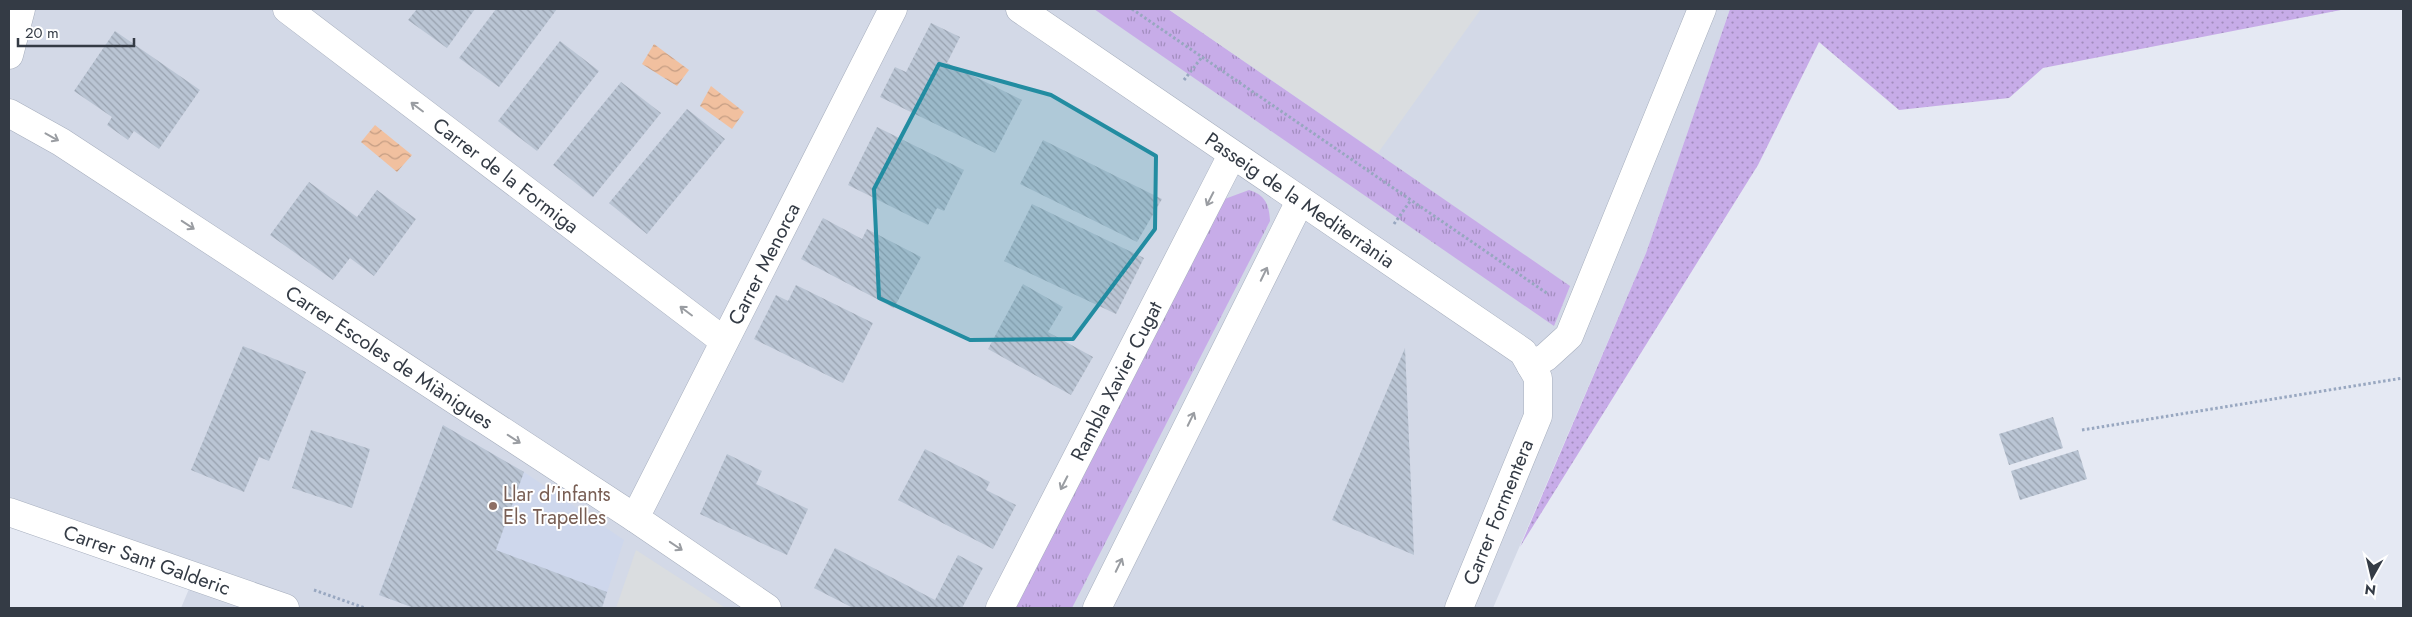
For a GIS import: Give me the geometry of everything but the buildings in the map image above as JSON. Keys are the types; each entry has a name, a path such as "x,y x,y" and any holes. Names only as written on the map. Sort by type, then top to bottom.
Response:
{"street":[{"path":"9,55 21,9"},
{"name":"Carrer de la Formiga","path":"287,9 724,341"},
{"name":"Carrer Menorca","path":"635,518 893,9"},
{"name":"Passeig de la Mediterrània","path":"1020,9 1523,352 1538,378 1538,416"},
{"path":"1531,366 1546,357 1569,336 1702,9"},
{"name":"Carrer Escoles de Miànigues","path":"9,113 61,142 635,518 767,608"},
{"name":"Rambla Xavier Cugat","path":"1000,608 1232,155"},
{"path":"1097,608 1300,201"},
{"name":"Carrer Formentera","path":"1459,608 1538,416"},
{"name":"Carrer Sant Galderic","path":"9,512 285,608"}],"path":[{"path":"1132,9 1578,314"},
{"path":"2082,430 2403,378"}],"highlighted area":[{"path":"939,64 1051,95 1156,156 1155,229 1073,339 970,340 879,298 874,189"}],"shaded area":[{"path":"9,9 1730,9 1646,253 1493,608 181,608 194,577 9,512"},
{"path":"1168,9 1481,9 1378,153"},
{"name":"Llar d'infants Els Trapelles","path":"443,425 524,472 624,540 602,608 414,608 379,595"},
{"path":"636,550 724,607 724,608 616,608"}],"green space":[{"path":"1094,9 1168,9 1570,286 1554,326"},
{"path":"1730,9 2346,9 2043,68 2009,98 1899,110 1819,42 1758,165 1520,547 1646,253"},
{"path":"1249,190 1259,195 1265,201 1269,210 1270,221 1072,608 1014,608 1222,200"}],"water":[{"path":"654,44 689,70 677,86 642,64"},
{"path":"711,86 744,112 732,129 700,106"},
{"path":"375,125 412,155 397,172 361,142"}],"place":[{"name":"Llar d'infants Els Trapelles","path":"493,506"}]}
